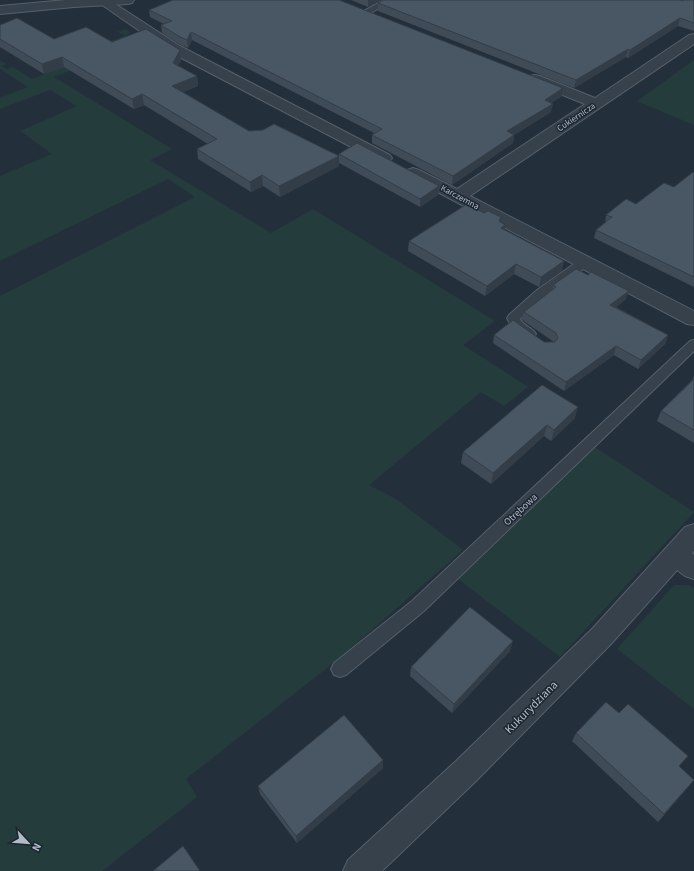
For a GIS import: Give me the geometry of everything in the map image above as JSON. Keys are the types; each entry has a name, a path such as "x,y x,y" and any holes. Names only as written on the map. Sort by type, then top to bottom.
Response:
{"street":[{"path":"0,10 128,0"},
{"name":"Karczemna","path":"102,1 175,49 694,319"},
{"path":"360,10 380,17"},
{"name":"Cukiernicza","path":"458,196 694,38"},
{"path":"522,74 595,103"},
{"name":"Kukurydziana","path":"359,871 466,771 602,636 685,561 694,534"}],"lane":[{"path":"360,10 390,0"},
{"path":"542,342 517,326 513,318 541,293 585,262"},
{"name":"Otrębowa","path":"340,669 418,606 694,344"}],"green space":[{"path":"125,29 130,32 102,58 54,77 172,149 150,160 271,233 313,209 495,321 463,345 528,387 504,406 481,392 369,485 396,499 463,550 342,656 186,779 197,797 102,871 0,871 0,296 195,197 168,179 0,261 0,176 52,154 20,131 77,106 50,90 0,109 0,98 28,87 0,69 0,61 7,64 1,66 7,69 13,67 32,79 97,54 101,45 126,35 117,32"},
{"path":"694,60 694,125 637,101"},
{"path":"595,447 694,512 560,657 458,579"},
{"path":"674,585 689,585 694,588 694,709 617,649"}],"building":[{"path":"173,0 339,0 563,88 545,100 553,104 507,131 514,135 453,176 372,135 382,129 191,32 187,40 180,37 161,25 172,21 149,10"},
{"path":"384,0 694,0 694,23 680,18 630,50 628,49 576,80 378,3"},
{"path":"17,18 54,39 86,27 112,42 146,29 180,50 173,63 197,76 172,86 249,131 263,130 274,124 339,156 279,186 262,175 250,182 197,149 217,139 142,94 132,99 62,57 42,64 0,39 0,25"},
{"path":"357,143 439,186 420,199 339,154"},
{"path":"693,172 694,277 596,230 612,217 606,215 626,199 636,204 664,183 674,187"},
{"path":"467,204 484,213 488,211 501,217 499,221 505,225 501,228 564,261 541,277 516,264 487,286 409,241"},
{"path":"576,269 588,275 591,272 629,291 610,305 668,335 641,360 616,346 566,382 494,335 513,320 544,342 555,342 558,338 556,333 524,312 556,287 553,285"},
{"path":"694,379 694,430 661,411"},
{"path":"542,385 578,407 554,430 547,425 493,473 463,452"},
{"path":"470,607 513,641 454,704 411,667"},
{"path":"606,702 619,713 628,704 688,756 679,766 694,780 664,814 576,733"},
{"path":"344,715 383,760 296,836 258,786"},
{"path":"183,846 200,871 153,871"}]}
